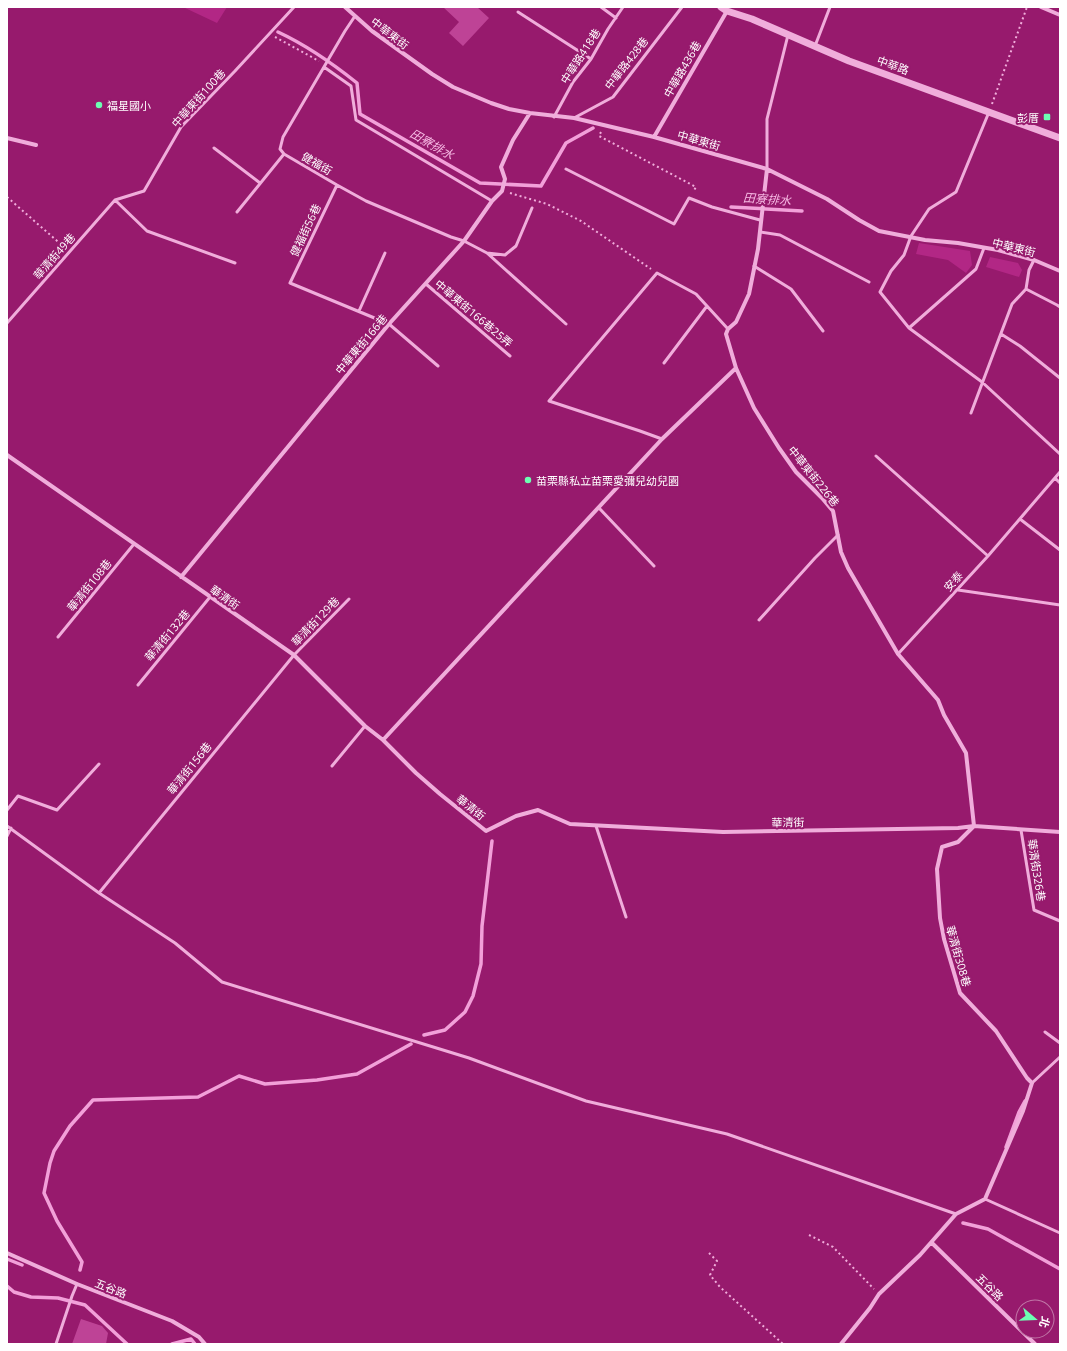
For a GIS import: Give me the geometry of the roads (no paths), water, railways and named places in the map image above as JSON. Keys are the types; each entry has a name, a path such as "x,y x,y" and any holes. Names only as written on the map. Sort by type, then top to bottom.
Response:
{"street":[{"name":"中華東街","path":"346,7 372,31 402,54 453,87 491,103 530,114 574,118 654,137 767,169 827,199 879,231 911,236 925,240 958,243 998,250 1034,260 1060,271"},
{"path":"1041,7 1060,15"},
{"name":"中華路","path":"724,9 752,19 849,61 1060,138"},
{"name":"中華路436巷","path":"654,137 724,9"},
{"name":"中華東街166巷","path":"181,577 389,324 464,241 492,201 502,191 505,179 501,167 513,140 530,114"},
{"path":"7,138 36,145"},
{"path":"728,329 736,322 749,294 760,232 760,218 767,169"},
{"name":"中華東街226巷","path":"728,329 726,334 736,368 754,408 796,472 833,511 840,552 848,568 898,654 938,700 944,715 966,752 974,826"},
{"path":"383,740 662,439 736,368"},
{"name":"華清街","path":"7,455 294,655 365,726 383,740 440,794 486,831 516,816 538,810 570,824 724,832 958,828 974,826 1060,832"},
{"name":"華清街308巷","path":"974,826 958,842 942,847 937,869 940,918 944,939 960,993 996,1031 1027,1078 1032,1083"},
{"path":"841,1344 870,1308 879,1294 932,1243 956,1214 985,1199 1023,1111 1032,1083"},
{"name":"五谷路","path":"932,1243 1036,1344"},
{"name":"五谷路","path":"7,1253 77,1284 172,1321 199,1337 205,1344"}],"lane":[{"name":"中華東街100巷","path":"115,200 144,191 181,127 294,7"},
{"path":"601,7 616,18"},
{"name":"中華路418巷","path":"554,117 573,82 590,59 623,7"},
{"name":"中華路428巷","path":"574,118 612,97 682,7"},
{"path":"815,46 830,7"},
{"path":"518,12 590,59"},
{"path":"237,212 284,154 280,149 282,136 355,16"},
{"path":"767,169 767,119 788,35"},
{"path":"324,66 351,86 356,120 492,201"},
{"path":"989,112 956,192 929,209 911,236 904,255 891,271 880,292 909,328 982,382 1060,454"},
{"path":"214,148 260,183"},
{"name":"健福街","path":"284,154 366,201 451,237 464,241 487,253 566,324"},
{"path":"566,169 674,224 689,198 712,207 760,218"},
{"name":"健福街56巷","path":"337,185 290,283 359,311"},
{"path":"115,200 147,231 235,263"},
{"name":"華清街49巷","path":"7,323 115,200"},
{"name":"健福街","path":"487,253 505,255 516,246 532,208"},
{"path":"760,232 780,234 869,282"},
{"path":"909,328 976,269 984,248"},
{"path":"385,253 359,311 389,324 438,366"},
{"path":"971,413 1012,304 1026,289 1029,270 1034,260"},
{"path":"754,266 791,289 823,331"},
{"path":"662,439 640,430 549,401 657,273 696,294 728,329"},
{"name":"中華東街166巷25弄","path":"426,284 510,356"},
{"path":"1026,289 1060,307"},
{"path":"664,363 707,306"},
{"path":"1001,334 1020,346 1060,378"},
{"path":"876,456 988,556"},
{"name":"安泰","path":"898,654 958,590 1060,472"},
{"path":"1054,478 1060,483"},
{"path":"599,508 654,566"},
{"path":"1020,519 1060,550"},
{"path":"759,620 838,535"},
{"name":"華清街108巷","path":"58,637 134,544"},
{"path":"958,590 1060,605"},
{"name":"華清街132巷","path":"138,685 210,597"},
{"name":"華清街129巷","path":"294,655 349,599"},
{"name":"華清街156巷","path":"99,893 294,655"},
{"path":"332,766 365,726"},
{"path":"7,810 18,796 57,810 99,764"},
{"path":"7,826 99,893 175,943 222,982 469,1058 586,1101 727,1134 956,1214"},
{"path":"596,826 626,917"},
{"path":"7,836 11,828"},
{"name":"華清街326巷","path":"1021,830 1034,910 1060,921"},
{"path":"1045,1032 1060,1043"},
{"path":"1032,1083 1060,1057"},
{"path":"985,1199 1060,1233"},
{"path":"56,1344 77,1284"}],"waterway":[{"name":"田寮排水","path":"278,32 319,55 357,83 360,114 480,183 541,186 566,143 593,128"},
{"name":"田寮排水","path":"731,207 802,211"},
{"path":"424,1035 445,1030 465,1012 473,996 481,964 482,926 492,841"},
{"path":"80,1270 82,1262 57,1221 44,1193 54,1151 70,1126 93,1100 198,1097 239,1076 265,1084 317,1080 357,1074 411,1044"},
{"path":"1006,1147 1019,1112 1025,1101"},
{"path":"963,1223 988,1229 1060,1269"},
{"path":"7,1259 22,1265"},
{"path":"7,1286 14,1292 31,1297 58,1298 85,1305 127,1344"},
{"path":"172,1344 191,1339 195,1344"}],"place":[{"name":"福星國小","path":"99,105"},
{"name":"彭厝","path":"1047,117"},
{"name":"苗栗縣私立苗栗愛彌兒幼兒園","path":"528,480"}]}
